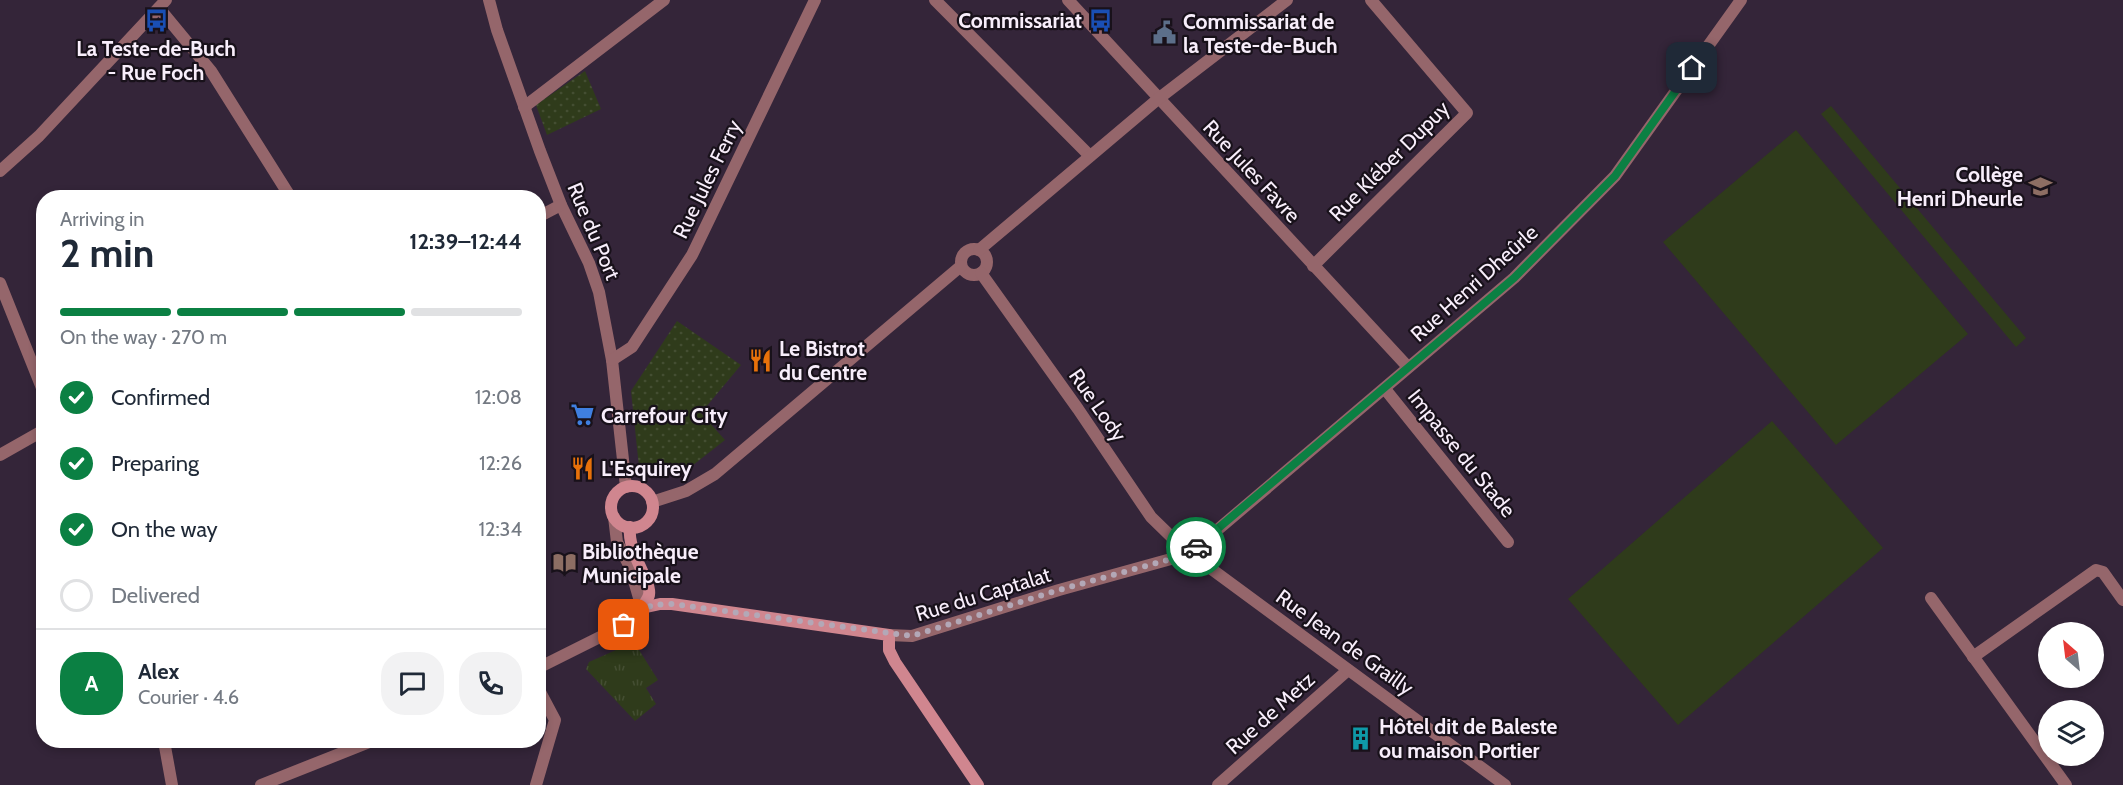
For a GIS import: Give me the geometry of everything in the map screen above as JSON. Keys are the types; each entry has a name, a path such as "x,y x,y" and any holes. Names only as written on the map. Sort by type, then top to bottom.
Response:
{"main road":[{"path":"626,487 641,488 650,495 652,502 653,508 648,520 637,527 624,526 614,517 612,511 613,499 620,490 626,487"},
{"path":"630,527 630,543 648,586 649,595 642,608"},
{"name":"Rue du Captalat","path":"642,608 672,604 889,635"},
{"path":"889,635 889,650 895,662 978,785"}],"street":[{"name":"Rue du Port","path":"489,0 524,107 561,205 589,263 599,292 612,360 626,487"},
{"path":"524,107 664,0"},
{"name":"Rue Jules Ferry","path":"612,360 632,346 692,255 815,0"},
{"path":"935,0 1090,156"},
{"name":"Rue Jules Favre","path":"1068,0 1408,367"},
{"path":"980,250 1158,99 1287,0"},
{"name":"Rue Kléber Dupuy","path":"1313,266 1467,113 1371,0"},
{"name":"Rue Henri Dheûrle","path":"1189,554 1514,278 1615,176 1742,0"},
{"path":"0,171 39,136 162,4 211,71 286,190"},
{"path":"546,213 561,205"},
{"path":"980,250 987,260 985,268 981,273 971,275 964,270 961,258 966,251 980,250"},
{"path":"652,502 686,491 715,474 962,266"},
{"name":"Rue Lody","path":"981,273 1078,409 1151,517 1189,554"},
{"path":"0,283 36,372"},
{"name":"Impasse du Stade","path":"1384,389 1508,542"},
{"path":"0,454 36,434"},
{"path":"546,664 624,625 642,608 630,567 617,542 614,517"},
{"name":"Rue du Captalat","path":"889,635 912,636 1059,590 1189,554"},
{"name":"Rue Jean de Grailly","path":"1189,554 1505,785"},
{"path":"1973,657 2096,570 2103,573 2123,600"},
{"path":"1931,598 2066,785"},
{"name":"Rue de Metz","path":"1218,785 1348,670"},
{"path":"536,785 555,720 546,703"},
{"path":"165,748 172,785"},
{"path":"261,785 354,748"}],"green space":[{"path":"585,71 601,109 547,135 536,105"},
{"path":"1831,106 2026,338 2016,347 1821,114"},
{"path":"1796,130 1968,334 1836,445 1663,242"},
{"path":"677,321 741,365 701,413 725,440 683,473 659,472 639,467 631,391"},
{"path":"1772,421 1883,548 1678,725 1568,599"},
{"path":"634,642 658,680 646,688 656,704 635,721 586,669 589,662"}],"way so far":[{"path":"624,625 642,608 672,604 889,635 912,636 1059,590 1189,554 1196,547"}],"place":[{"name":"La Teste-de-Buch - Rue Foch","path":"156,20"},
{"name":"Commissariat","path":"1100,20"},
{"name":"Commissariat de la Teste-de-Buch","path":"1165,33"},
{"name":"Collège Henri Dheurle","path":"2041,186"},
{"name":"Le Bistrot du Centre","path":"761,360"},
{"name":"Carrefour City","path":"583,415"},
{"name":"L'Esquirey","path":"583,468"},
{"name":"Bibliothèque Municipale","path":"564,563"},
{"name":"Hôtel dit de Baleste ou maison Portier","path":"1361,738"}],"route":[{"path":"1196,547 1514,278 1615,176 1692,68"}]}
